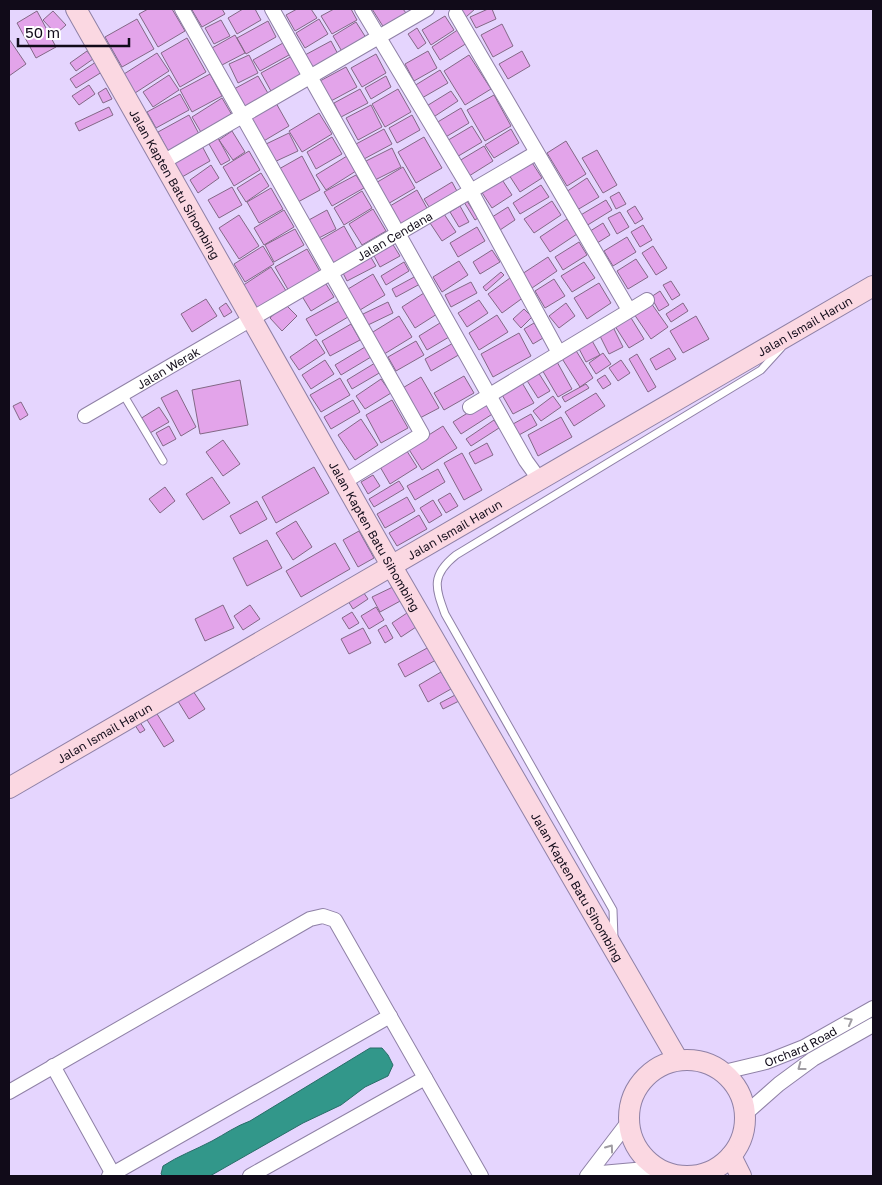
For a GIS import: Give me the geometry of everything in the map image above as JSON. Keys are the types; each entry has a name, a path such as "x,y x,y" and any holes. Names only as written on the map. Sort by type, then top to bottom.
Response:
{"street":[{"name":"Jalan Kapten Batu Sihombing","path":"76,9 391,565 678,1060"},
{"path":"182,9 422,434 344,482"},
{"path":"272,9 398,234 539,479"},
{"path":"362,9 470,191 559,353"},
{"path":"162,162 427,9"},
{"path":"456,14 629,310"},
{"name":"Jalan Cendana","path":"252,319 536,153"},
{"name":"Jalan Ismail Harun","path":"9,788 873,286"},
{"path":"470,407 647,300"},
{"name":"Jalan Werak","path":"85,416 252,319"},
{"path":"9,1092 310,919 323,916 336,920 480,1176"},
{"name":"Orchard Road","path":"724,1072 766,1062 804,1047 873,1008"},
{"path":"54,1066 112,1175 390,1016"},
{"name":"Orchard Road","path":"746,1114 779,1084 813,1058 873,1025"},
{"path":"678,1060 702,1062 724,1072 739,1091 746,1114 742,1136 730,1156 714,1169 696,1176 669,1173 657,1168 637,1148 629,1121 630,1107 642,1081 652,1071 678,1060"},
{"path":"250,1176 425,1078"},
{"path":"589,1175 629,1121"},
{"path":"730,1156 741,1176"},
{"path":"589,1175 657,1168"}],"lane":[{"path":"613,947 613,910 445,614 437,592 438,576 442,566 456,555 762,370 798,329"},
{"path":"123,394 163,461"}],"shaded area":[{"path":"370,1048 382,1048 388,1055 393,1065 388,1076 365,1087 341,1105 303,1123 210,1176 163,1176 161,1174 163,1166 169,1162 250,1121"}],"building":[{"path":"148,9 172,9 185,31 158,47 139,14"},
{"path":"222,9 225,14 202,27 192,10"},
{"path":"243,9 255,9 261,20 237,34 228,18"},
{"path":"297,9 311,9 317,18 295,31 286,15"},
{"path":"334,9 351,9 357,20 332,34 321,16"},
{"path":"372,9 403,9 409,17 386,31"},
{"path":"458,9 475,9 466,17"},
{"path":"492,9 496,19 476,28 470,17"},
{"path":"37,11 56,47 36,58 17,23"},
{"path":"53,11 66,25 56,34 43,20"},
{"path":"445,16 454,30 431,45 422,30"},
{"path":"137,19 154,49 122,67 105,37"},
{"path":"319,19 328,34 305,48 296,33"},
{"path":"221,20 230,36 214,44 205,28"},
{"path":"268,21 276,37 246,54 237,38"},
{"path":"356,22 368,41 344,55 333,36"},
{"path":"502,24 513,46 493,57 481,35"},
{"path":"417,28 426,43 418,49 408,34"},
{"path":"459,29 467,43 440,60 432,47"},
{"path":"235,35 245,53 222,65 212,48"},
{"path":"187,38 206,72 180,87 161,53"},
{"path":"9,39 26,64 9,76"},
{"path":"331,41 339,56 313,69 305,55"},
{"path":"283,43 289,55 260,71 253,60"},
{"path":"87,51 93,59 76,71 70,63"},
{"path":"428,51 437,68 414,81 405,64"},
{"path":"522,51 530,66 508,79 499,64"},
{"path":"157,53 169,71 135,93 124,74"},
{"path":"376,54 386,73 362,87 351,68"},
{"path":"249,55 258,73 238,83 229,64"},
{"path":"469,55 491,89 465,105 444,71"},
{"path":"292,56 303,76 272,93 261,73"},
{"path":"96,62 102,72 76,88 70,79"},
{"path":"346,67 357,87 331,101 320,81"},
{"path":"440,70 448,83 422,98 414,86"},
{"path":"210,74 222,96 192,112 180,90"},
{"path":"169,75 179,90 153,107 143,92"},
{"path":"258,76 269,95 245,108 234,89"},
{"path":"386,76 391,87 371,99 365,88"},
{"path":"89,85 95,94 79,105 72,96"},
{"path":"106,88 112,99 103,103 98,93"},
{"path":"360,89 368,103 341,117 334,103"},
{"path":"398,89 411,112 385,127 372,104"},
{"path":"451,91 458,101 432,118 425,107"},
{"path":"180,94 189,110 156,128 147,112"},
{"path":"494,95 511,126 485,141 467,110"},
{"path":"222,98 232,115 202,134 192,117"},
{"path":"276,103 289,126 262,142 249,120"},
{"path":"371,105 382,127 358,140 346,118"},
{"path":"109,107 113,115 79,131 75,123"},
{"path":"461,108 469,123 444,138 436,123"},
{"path":"319,113 332,134 302,152 289,131"},
{"path":"189,115 199,134 168,151 158,132"},
{"path":"412,115 420,130 397,143 389,128"},
{"path":"472,126 482,142 455,158 445,142"},
{"path":"384,129 392,144 364,159 356,144"},
{"path":"511,129 519,143 494,158 485,145"},
{"path":"232,131 245,152 233,160 219,140"},
{"path":"289,133 298,151 272,163 264,145"},
{"path":"332,137 342,154 316,169 307,152"},
{"path":"424,137 442,168 416,183 398,152"},
{"path":"218,138 230,160 221,165 209,144"},
{"path":"566,141 586,174 567,186 547,153"},
{"path":"202,146 210,161 182,177 174,162"},
{"path":"484,146 493,161 469,176 459,161"},
{"path":"392,148 401,167 375,180 366,161"},
{"path":"597,150 617,185 603,193 582,158"},
{"path":"249,151 260,170 234,186 223,167"},
{"path":"302,156 320,190 298,202 279,169"},
{"path":"347,156 356,171 326,190 316,175"},
{"path":"531,161 542,178 520,192 509,175"},
{"path":"211,165 219,178 198,193 190,180"},
{"path":"403,167 415,188 386,205 374,184"},
{"path":"261,173 269,186 246,202 237,188"},
{"path":"356,175 364,188 332,206 324,192"},
{"path":"501,178 512,195 492,208 481,191"},
{"path":"587,178 599,197 577,210 566,192"},
{"path":"452,182 458,193 431,210 424,199"},
{"path":"541,185 549,197 520,214 513,203"},
{"path":"232,187 242,205 219,218 208,200"},
{"path":"271,188 283,209 259,223 247,202"},
{"path":"417,190 428,210 401,226 390,206"},
{"path":"362,191 372,208 344,225 334,208"},
{"path":"619,192 626,204 616,209 610,197"},
{"path":"606,200 612,210 586,226 579,216"},
{"path":"467,201 478,218 475,220 464,202"},
{"path":"552,201 561,215 534,233 524,219"},
{"path":"460,206 469,222 459,227 450,212"},
{"path":"635,206 643,219 635,224 627,211"},
{"path":"508,207 515,220 497,232 489,219"},
{"path":"373,209 386,231 362,245 349,224"},
{"path":"284,210 294,227 264,245 254,228"},
{"path":"327,210 336,229 317,239 307,221"},
{"path":"620,212 629,227 617,234 608,218"},
{"path":"444,214 456,232 442,241 430,223"},
{"path":"239,215 259,246 239,259 219,228"},
{"path":"567,219 577,234 550,252 540,237"},
{"path":"603,223 610,235 594,245 587,233"},
{"path":"643,225 652,240 640,247 631,232"},
{"path":"344,226 358,251 334,265 320,240"},
{"path":"477,227 485,241 458,257 450,243"},
{"path":"295,229 304,245 274,262 265,245"},
{"path":"627,237 636,252 613,266 604,251"},
{"path":"579,242 587,255 563,270 555,257"},
{"path":"392,243 400,256 380,267 373,254"},
{"path":"263,246 274,264 245,282 234,264"},
{"path":"653,246 667,268 656,275 642,253"},
{"path":"307,249 322,275 290,293 275,267"},
{"path":"492,250 500,262 480,274 473,262"},
{"path":"369,254 376,266 347,281 341,269"},
{"path":"548,257 557,271 532,288 522,274"},
{"path":"636,259 648,277 628,289 617,271"},
{"path":"459,261 468,275 442,292 433,277"},
{"path":"404,262 409,271 386,285 381,276"},
{"path":"584,262 595,278 572,292 561,276"},
{"path":"271,267 288,294 259,313 242,286"},
{"path":"501,272 504,275 486,291 483,287"},
{"path":"373,274 385,295 355,313 343,292"},
{"path":"416,276 420,284 396,297 392,289"},
{"path":"510,278 524,297 502,313 488,294"},
{"path":"323,279 334,297 311,311 300,293"},
{"path":"554,279 565,296 545,308 535,291"},
{"path":"671,281 680,295 672,300 663,285"},
{"path":"471,282 477,293 451,307 445,295"},
{"path":"599,283 611,303 587,319 574,298"},
{"path":"660,291 669,305 659,311 651,297"},
{"path":"424,293 437,314 415,328 402,307"},
{"path":"206,299 217,316 192,332 181,314"},
{"path":"479,300 488,313 467,327 458,313"},
{"path":"339,301 348,317 316,336 306,319"},
{"path":"388,302 393,313 368,325 363,314"},
{"path":"226,303 232,312 224,317 219,308"},
{"path":"566,303 575,316 559,328 549,316"},
{"path":"651,303 668,327 651,339 634,314"},
{"path":"683,303 688,311 671,322 666,314"},
{"path":"285,304 297,316 282,331 270,318"},
{"path":"524,309 532,317 521,328 513,319"},
{"path":"628,313 644,339 629,348 613,323"},
{"path":"497,315 508,332 479,350 469,333"},
{"path":"399,316 412,337 381,356 368,335"},
{"path":"696,316 709,339 683,353 670,331"},
{"path":"440,323 449,337 427,350 419,336"},
{"path":"534,323 543,338 533,344 524,329"},
{"path":"351,324 360,340 330,356 322,341"},
{"path":"613,327 623,347 609,354 599,334"},
{"path":"519,333 531,356 493,377 481,354"},
{"path":"590,337 600,355 586,362 577,345"},
{"path":"316,339 325,353 299,370 290,357"},
{"path":"416,341 424,355 396,371 388,357"},
{"path":"455,342 462,353 431,371 425,359"},
{"path":"365,347 371,357 341,375 335,365"},
{"path":"669,348 676,359 656,370 650,359"},
{"path":"575,349 593,378 580,387 561,357"},
{"path":"603,353 611,364 596,374 589,363"},
{"path":"637,354 656,387 648,392 629,359"},
{"path":"325,360 334,374 311,389 302,375"},
{"path":"556,360 572,389 558,397 541,368"},
{"path":"621,360 630,373 618,381 609,368"},
{"path":"375,363 381,372 352,389 347,380"},
{"path":"538,372 550,391 538,398 526,379"},
{"path":"605,375 611,384 603,389 597,380"},
{"path":"464,376 474,393 444,410 434,393"},
{"path":"421,377 439,408 418,419 401,389"},
{"path":"340,378 350,395 321,412 310,395"},
{"path":"381,379 391,393 365,409 356,396"},
{"path":"240,380 248,425 200,434 192,390"},
{"path":"521,381 534,403 513,414 501,393"},
{"path":"586,384 589,388 565,402 562,397"},
{"path":"177,390 196,427 181,436 161,398"},
{"path":"596,393 605,406 574,426 565,412"},
{"path":"553,396 561,407 541,421 533,411"},
{"path":"353,400 360,412 331,429 324,417"},
{"path":"392,400 408,428 381,443 366,415"},
{"path":"487,401 494,413 461,434 453,422"},
{"path":"21,402 28,415 20,420 13,406"},
{"path":"159,407 169,422 150,433 140,419"},
{"path":"531,414 537,425 519,435 513,424"},
{"path":"561,417 572,437 538,456 528,435"},
{"path":"361,419 378,445 355,460 338,435"},
{"path":"494,420 499,428 471,446 466,439"},
{"path":"169,426 176,439 163,446 156,433"},
{"path":"443,426 457,448 422,470 408,448"},
{"path":"223,440 240,464 223,476 206,452"},
{"path":"487,443 493,455 475,464 469,453"},
{"path":"405,448 417,467 390,484 379,465"},
{"path":"462,453 482,490 464,500 444,463"},
{"path":"314,467 329,493 276,523 262,497"},
{"path":"438,469 445,482 415,500 407,486"},
{"path":"373,475 380,486 368,494 361,482"},
{"path":"212,477 230,503 203,520 186,494"},
{"path":"399,481 404,489 374,507 369,499"},
{"path":"165,487 175,501 160,513 149,499"},
{"path":"450,493 458,506 446,513 438,500"},
{"path":"407,497 415,511 385,528 377,514"},
{"path":"433,500 442,515 429,523 420,508"},
{"path":"257,501 267,519 240,534 230,516"},
{"path":"419,515 427,529 397,546 389,533"},
{"path":"296,521 312,547 293,560 276,533"},
{"path":"359,531 374,558 358,567 343,540"},
{"path":"267,540 282,568 247,586 233,558"},
{"path":"335,543 350,569 301,597 286,571"},
{"path":"397,585 404,599 380,612 372,597"},
{"path":"359,586 368,599 353,609 345,596"},
{"path":"223,605 234,628 205,641 195,619"},
{"path":"250,605 260,619 243,630 234,616"},
{"path":"376,607 384,620 369,629 361,616"},
{"path":"410,611 419,625 401,637 392,623"},
{"path":"352,612 359,623 349,629 342,618"},
{"path":"386,625 393,638 385,643 378,630"},
{"path":"363,628 371,643 349,654 341,639"},
{"path":"429,647 436,660 405,677 398,664"},
{"path":"441,672 451,689 428,702 419,685"},
{"path":"191,688 205,709 189,719 176,698"},
{"path":"457,694 461,700 443,709 440,703"},
{"path":"154,709 174,741 164,747 144,715"},
{"path":"138,719 145,730 140,733 133,722"}]}
